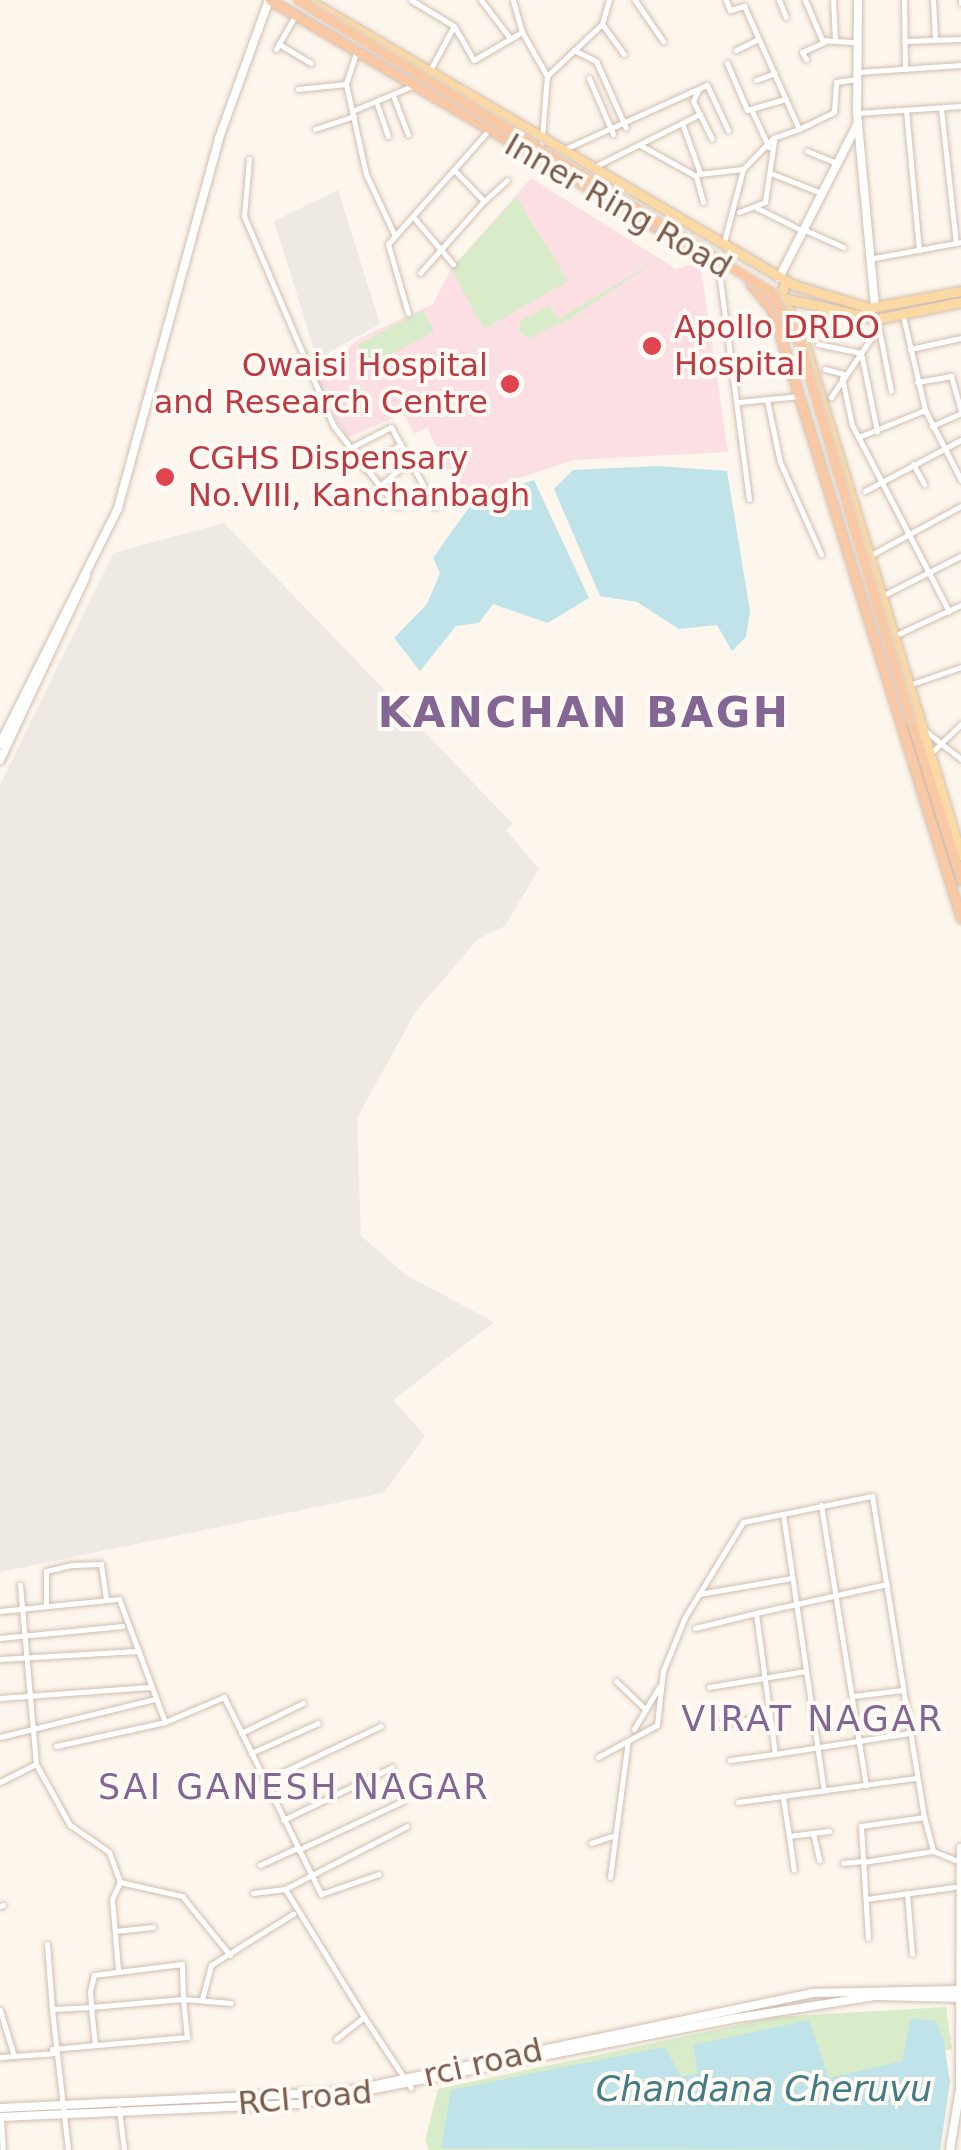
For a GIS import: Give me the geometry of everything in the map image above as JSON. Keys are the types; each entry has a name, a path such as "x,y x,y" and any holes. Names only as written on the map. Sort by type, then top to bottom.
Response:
{"highway":[{"path":"298,0 770,292 800,345 961,880"},
{"name":"Inner Ring Road","path":"275,2 726,268 766,298 801,396 961,918"},
{"path":"837,512 854,506"},
{"path":"840,526 858,520"}],"main road":[{"name":"Inner Ring Road","path":"308,0 782,280 876,318"},
{"path":"858,0 858,118 874,258 876,318"},
{"path":"0,744 118,508 219,138 275,2"},
{"path":"858,118 782,280 783,298 798,328 884,595 961,855"},
{"path":"876,318 961,291"},
{"path":"766,298 783,298 833,312 876,318 961,303"},
{"path":"798,328 833,312"},
{"path":"0,760 90,562"},
{"path":"950,2150 960,2089 954,1888 958,1874 955,1860 961,1848"},
{"name":"RCI road","path":"0,2118 60,2108 298,2104 738,2018 876,1996 959,1994"},
{"name":"rci road","path":"0,2108 278,2097 408,2084"}],"street":[{"path":"410,0 454,26 474,60 522,32"},
{"path":"481,0 510,38"},
{"path":"513,0 522,32 548,76 548,141 536,158"},
{"path":"548,76 602,24 609,0"},
{"path":"634,0 663,40"},
{"path":"726,0 730,10 744,6 799,128"},
{"path":"778,0 786,17"},
{"path":"804,0 824,42"},
{"path":"833,0 835,42"},
{"path":"904,0 905,69"},
{"path":"933,0 934,39"},
{"path":"296,16 277,47 311,63"},
{"path":"602,24 624,54"},
{"path":"428,73 454,26"},
{"path":"904,41 961,38"},
{"path":"736,50 759,39"},
{"path":"806,60 802,52 824,42 858,42"},
{"path":"574,50 596,61 626,128"},
{"path":"356,51 346,84 394,234"},
{"path":"727,63 769,147"},
{"path":"640,145 698,174 744,169 769,147 773,138 834,112 836,82 905,69 961,65"},
{"path":"756,80 775,73"},
{"path":"588,78 613,134"},
{"path":"298,89 346,84"},
{"path":"314,130 394,98 412,86"},
{"path":"562,150 613,134 709,86 728,130"},
{"path":"698,90 700,114 712,139"},
{"path":"394,98 408,134"},
{"path":"752,111 785,99"},
{"path":"377,104 388,136"},
{"path":"858,118 961,106"},
{"path":"874,258 959,242 941,108"},
{"path":"906,110 919,250"},
{"path":"591,168 700,114"},
{"path":"682,124 703,202"},
{"path":"408,312 388,244 394,234 415,219 488,131"},
{"path":"757,208 773,174 773,138"},
{"path":"806,150 838,164"},
{"path":"249,159 244,216 312,382 364,469 398,506 426,490"},
{"path":"723,244 739,212 744,169"},
{"path":"456,172 484,201"},
{"path":"773,174 823,194"},
{"path":"420,273 444,252 506,180"},
{"path":"739,212 757,208 843,246"},
{"path":"415,219 453,264"},
{"path":"726,268 719,282 749,499"},
{"path":"903,316 925,410 941,448 960,477"},
{"path":"831,397 861,353 876,318"},
{"path":"876,318 891,391"},
{"path":"910,349 961,338"},
{"path":"818,344 861,353"},
{"path":"861,353 877,431"},
{"path":"824,369 843,376"},
{"path":"916,382 961,374"},
{"path":"843,376 861,436 949,611"},
{"path":"932,426 961,411 951,376"},
{"path":"738,402 801,396"},
{"path":"767,400 780,462 820,554"},
{"path":"861,436 925,410"},
{"path":"350,448 391,426 435,507"},
{"path":"866,490 961,440"},
{"path":"364,469 400,444"},
{"path":"380,486 410,460"},
{"path":"913,464 924,484"},
{"path":"871,555 961,506"},
{"path":"884,595 961,556"},
{"path":"895,636 961,605"},
{"path":"909,685 961,667"},
{"path":"931,754 961,724"},
{"path":"924,730 961,758"},
{"path":"610,1877 612,1836 628,1741 661,1685 699,1594 744,1522 872,1496 916,1778 933,1851"},
{"path":"821,1505 866,1785"},
{"path":"783,1514 824,1791"},
{"path":"46,1607 46,1571 72,1565 101,1564 106,1599"},
{"path":"699,1594 792,1578"},
{"path":"695,1628 837,1592 887,1584"},
{"path":"20,1585 21,1636 36,1764 70,1824 109,1852 120,1882 115,1931 118,1968"},
{"path":"0,1611 106,1599 120,1602 122,1626"},
{"path":"756,1613 775,1754"},
{"path":"0,1638 131,1627 165,1722"},
{"path":"0,1659 137,1651"},
{"path":"710,1686 806,1670"},
{"path":"616,1681 646,1710"},
{"path":"633,1731 658,1726 661,1685"},
{"path":"0,1698 150,1686"},
{"path":"852,1696 904,1690"},
{"path":"56,1746 165,1722 224,1697 310,1873 326,1895 379,1874"},
{"path":"0,1736 154,1699"},
{"path":"241,1732 303,1703"},
{"path":"718,1724 769,1716"},
{"path":"251,1754 318,1722"},
{"path":"264,1781 381,1726"},
{"path":"730,1760 909,1734"},
{"path":"598,1758 628,1741"},
{"path":"0,1782 36,1764"},
{"path":"283,1820 392,1767"},
{"path":"738,1802 916,1778"},
{"path":"782,1798 794,1870"},
{"path":"260,1866 403,1801"},
{"path":"868,1938 861,1826 924,1817"},
{"path":"253,1893 285,1889 407,1826"},
{"path":"789,1836 829,1831"},
{"path":"813,1833 818,1860"},
{"path":"592,1844 612,1836"},
{"path":"843,1862 933,1851 955,1860"},
{"path":"120,1882 182,1896 230,1954"},
{"path":"866,1899 954,1888"},
{"path":"285,1889 294,1914 408,2084"},
{"path":"907,1893 912,1954"},
{"path":"202,1999 212,1965 294,1914"},
{"path":"115,1931 153,1927"},
{"path":"47,1944 53,2052 68,2150"},
{"path":"0,2056 187,2038 179,1962 118,1968 90,1980 95,2045"},
{"path":"52,2009 183,1999 231,2002"},
{"path":"0,2010 14,2056"},
{"path":"336,2039 364,2017"},
{"path":"119,2106 124,2150"},
{"path":"0,2118 3,2150"}],"shaded area":[{"path":"531,178 676,269 700,262 728,452 574,460 460,498 427,427 415,434 403,414 347,438 315,378 360,338 433,304 451,269"},
{"path":"338,190 380,324 317,359 274,221"},
{"path":"224,523 513,824 506,830 539,869 505,926 478,939 416,1011 357,1118 361,1236 406,1275 494,1322 393,1400 425,1436 384,1493 0,1572 0,785 113,553"}],"green space":[{"path":"516,197 568,281 484,329 451,269"},
{"path":"668,253 571,318 529,338 519,332 520,321 549,306 559,319"},
{"path":"423,310 434,331 369,366 358,345"},
{"name":"Chandana Cheruvu","path":"946,2007 952,2049 943,2051 950,2081 940,2150 429,2150 425,2141 438,2089 775,2017"}],"water":[{"path":"657,466 727,471 750,611 746,637 732,651 717,625 679,629 637,602 600,596 554,489 573,470"},
{"path":"534,480 589,598 548,623 493,604 479,623 456,626 420,671 394,638 427,604 440,573 433,558 475,499"},
{"name":"Chandana Cheruvu","path":"911,2018 936,2021 943,2038 950,2081 940,2150 441,2148 451,2090 665,2047 681,2077 698,2073 693,2045 809,2020 829,2078 902,2061"}],"place":[{"name":"Apollo DRDO Hospital","path":"652,346"},
{"name":"Owaisi Hospital and Research Centre","path":"510,384"},
{"name":"CGHS Dispensary No.VIII, Kanchanbagh","path":"165,477"}],"district":[{"name":"KANCHAN BAGH","path":"584,713"},
{"name":"VIRAT NAGAR","path":"813,1719"},
{"name":"SAI GANESH NAGAR","path":"294,1787"}]}
